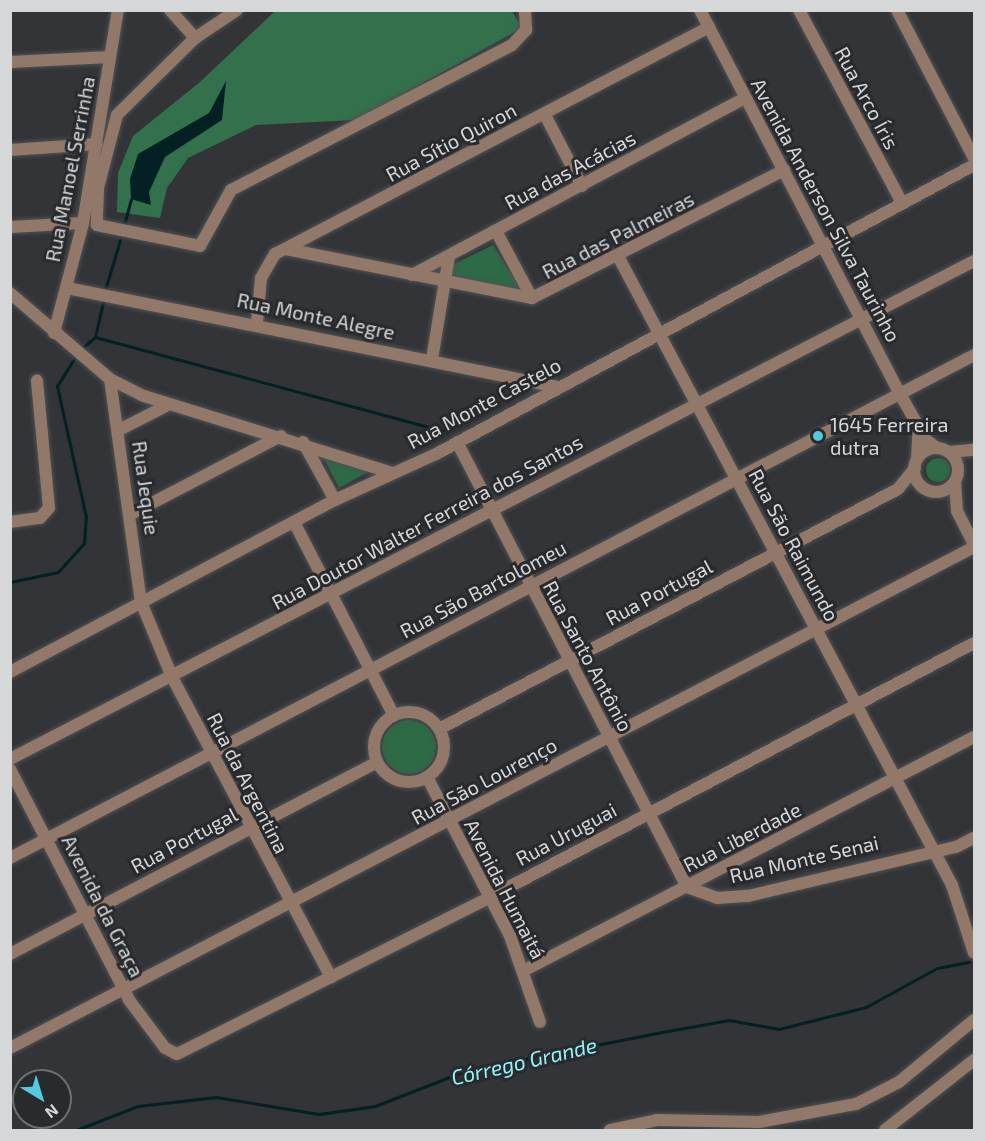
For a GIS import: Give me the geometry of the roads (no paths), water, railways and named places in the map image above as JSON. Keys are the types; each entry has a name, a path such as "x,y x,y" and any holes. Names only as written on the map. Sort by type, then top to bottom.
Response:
{"street":[{"name":"Rua Manoel Serrinha","path":"54,333 83,223 118,10"},
{"path":"170,10 195,38"},
{"path":"237,10 195,38 117,115 94,211 101,227 200,246 231,190 512,45 526,30 525,10"},
{"name":"Avenida Anderson Silva Taurinho","path":"700,10 918,426 958,468"},
{"name":"Rua Arco Íris","path":"799,10 902,203"},
{"path":"897,10 975,158"},
{"name":"Rua Sítio Quiron","path":"257,322 265,265 286,249 709,27"},
{"path":"10,62 110,57"},
{"name":"Rua das Acácias","path":"412,275 745,98"},
{"path":"545,115 582,186"},
{"path":"10,150 97,144"},
{"name":"Rua Monte Castelo","path":"10,672 335,500 457,442 823,244 975,165"},
{"name":"Rua das Palmeiras","path":"286,249 532,298 619,258 784,170"},
{"path":"10,227 83,223"},
{"path":"496,231 532,298"},
{"path":"432,359 449,256"},
{"name":"Rua São Raimundo","path":"619,258 698,403 893,780 962,906 975,953"},
{"name":"Rua Doutor Walter Ferreira dos Santos","path":"10,759 975,261"},
{"name":"Rua Monte Alegre","path":"67,288 257,322 556,387"},
{"path":"10,293 110,379 166,406 303,442 393,473"},
{"name":"Rua São Bartolomeu","path":"10,858 975,355"},
{"name":"Rua Jequie","path":"110,379 131,514 141,602"},
{"path":"10,522 40,518 49,508 37,381"},
{"path":"119,430 166,406"},
{"path":"918,426 916,464 930,490 957,511"},
{"path":"131,514 281,436"},
{"path":"303,442 335,500"},
{"name":"Rua Santo Antônio","path":"457,442 491,512 687,887"},
{"path":"898,489 916,464 943,450 975,452"},
{"path":"975,452 958,468 955,482 957,511 975,546"},
{"path":"898,489 930,490 955,482"},
{"name":"Rua Portugal","path":"439,729 898,489"},
{"path":"294,522 394,716"},
{"name":"Rua São Lourenço","path":"10,1048 289,905 975,546"},
{"name":"Rua da Argentina","path":"141,602 172,677 289,905 331,977"},
{"name":"Rua Uruguai","path":"173,1054 490,897 647,812 975,643"},
{"path":"414,712 439,729 441,760 427,777 398,780 377,762 376,735 394,716 414,712"},
{"name":"Rua Liberdade","path":"525,970 975,736"},
{"name":"Rua Portugal","path":"10,954 377,762"},
{"name":"Avenida da Graça","path":"10,769 125,990 173,1054"},
{"name":"Avenida Humaitá","path":"427,777 490,897 525,970 540,1022"},
{"path":"956,847 975,838"},
{"path":"956,847 975,851"},
{"name":"Rua Monte Senai","path":"687,887 717,898 748,896 932,850 956,847"},
{"path":"610,1131 651,1121 764,1128 870,1098 899,1082 975,1020"},
{"path":"885,1131 975,1060"},
{"path":"639,1131 651,1121"}],"water":[{"path":"226,81 222,120 165,157 149,192 151,205 131,199 130,179 138,154 209,113"}],"waterway":[{"path":"124,225 131,199"},
{"path":"105,290 120,240"},
{"path":"82,348 95,337 103,302"},
{"path":"95,337 443,431"},
{"path":"10,582 58,572 84,543 86,517 57,386 73,360"},
{"name":"Córrego Grande","path":"76,1130 138,1106 216,1097 319,1114 375,1106 465,1071 662,1032 729,1020 779,1029 866,1007 937,968 969,962"}],"place":[{"name":"1645 Ferreira dutra","path":"818,436"}]}
